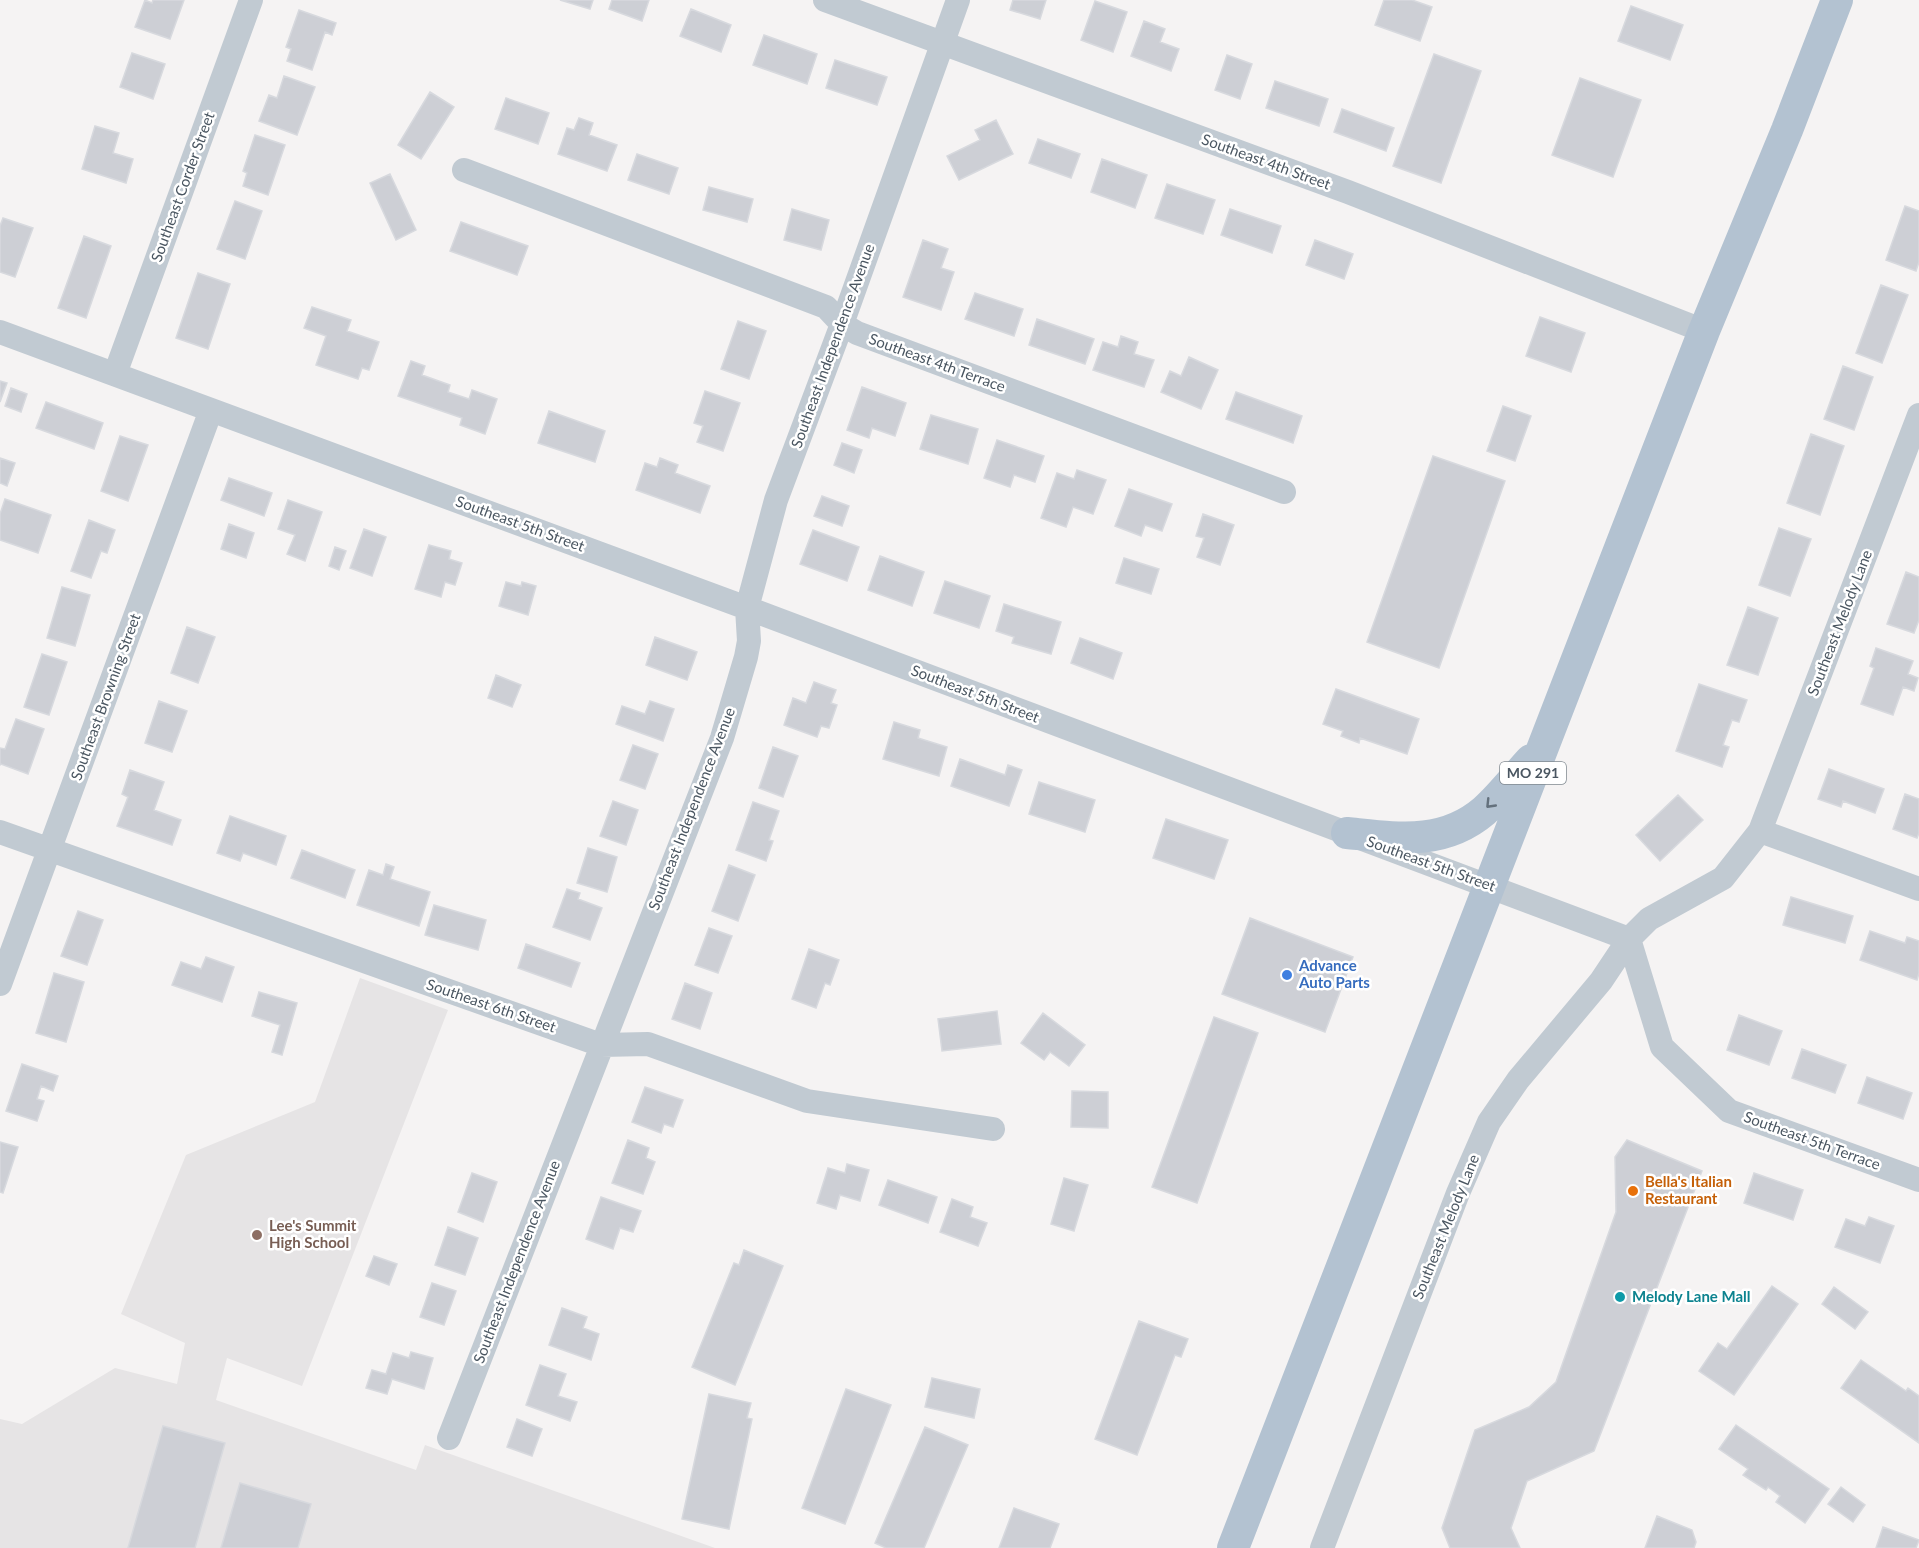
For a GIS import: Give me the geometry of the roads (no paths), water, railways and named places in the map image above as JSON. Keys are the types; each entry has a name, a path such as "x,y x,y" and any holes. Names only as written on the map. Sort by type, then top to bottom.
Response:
{"main road":[{"name":"MO 291","path":"1233,1548 1704,331 1787,130 1837,0"},
{"path":"1347,833 1419,837 1457,829 1486,809 1544,746"}],"street":[{"name":"Southeast Corder Street","path":"115,374 251,0"},
{"name":"Southeast 4th Street","path":"825,0 1348,192 1704,331"},
{"name":"Southeast Independence Avenue","path":"449,1438 722,738 749,641 747,608 776,500 842,324 958,0"},
{"name":"Southeast 4th Terrace","path":"464,170 826,307 842,324 857,333 1284,492"},
{"name":"Southeast 5th Street","path":"0,332 747,608 1629,939"},
{"name":"Southeast Browning Street","path":"0,984 211,410"},
{"name":"Southeast Melody Lane","path":"1760,831 1919,416"},
{"path":"1629,939 1649,919 1723,878 1760,831 1919,889"},
{"name":"Southeast 6th Street","path":"0,832 601,1045 648,1044 807,1101 993,1129"},
{"name":"Southeast Melody Lane","path":"1322,1548 1454,1204 1489,1122 1518,1080 1601,981 1629,939"},
{"name":"Southeast 5th Terrace","path":"1629,939 1662,1047 1729,1111 1919,1180"}],"place":[{"name":"Advance Auto Parts","path":"1287,975"},
{"name":"Bella's Italian Restaurant","path":"1633,1191"},
{"name":"Lee's Summit High School","path":"257,1235"},
{"name":"Melody Lane Mall","path":"1620,1297"}]}
